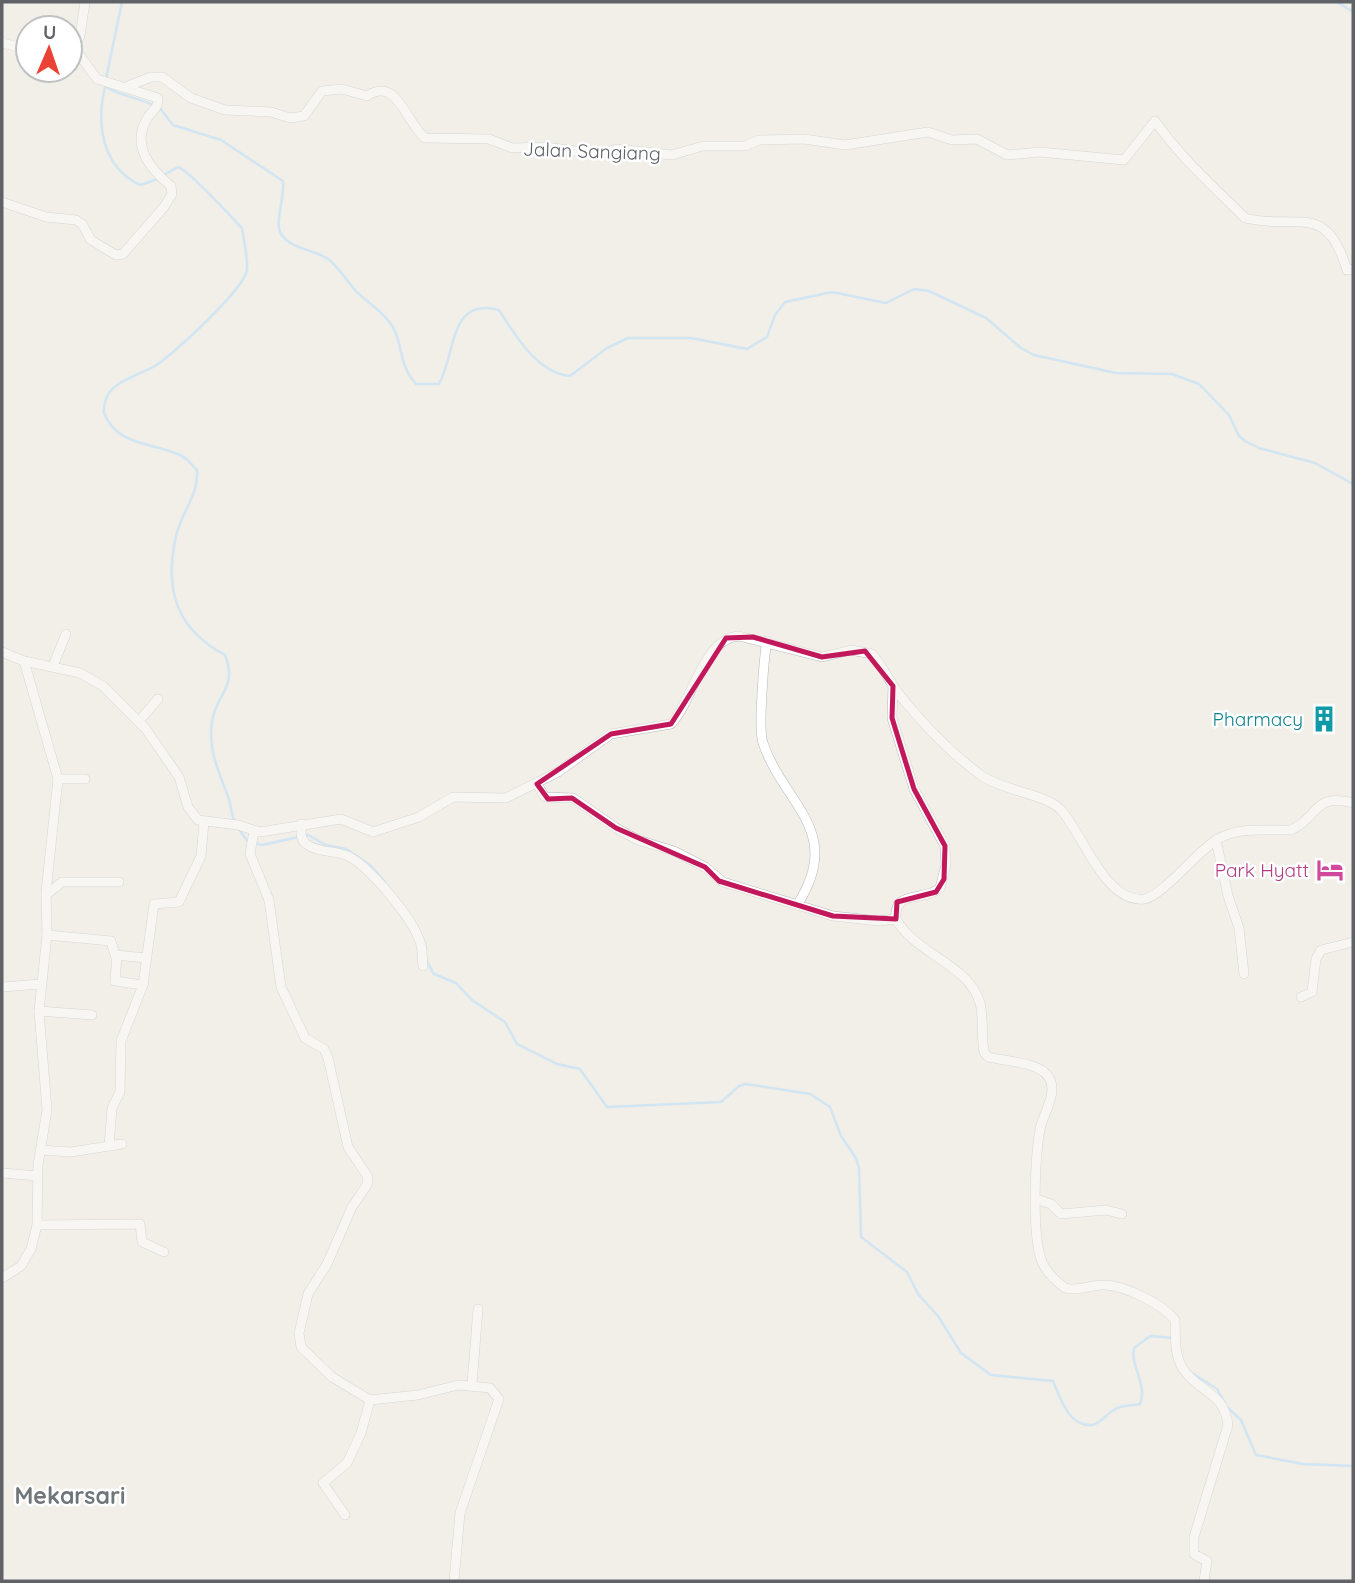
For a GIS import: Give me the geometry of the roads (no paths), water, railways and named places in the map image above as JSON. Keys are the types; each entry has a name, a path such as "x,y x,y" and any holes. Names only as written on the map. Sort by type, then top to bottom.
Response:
{"street":[{"path":"84,21 85,2"},
{"path":"2,202 46,216 76,220 82,224 91,240 110,253 123,254 172,194 171,186 151,171 144,160 145,125 158,104 128,86 97,79 84,64"},
{"name":"Jalan Sangiang","path":"128,86 151,77 162,77 191,98 213,107 252,114 271,112 290,118 304,116 322,90 342,89 367,96 376,90 385,89 425,138 489,139 512,148 545,147 598,154 617,149 673,155 703,146 745,146 760,140 804,139 845,145 918,132 960,141 977,139 1007,155 1040,152 1124,160 1155,121 1206,183 1229,200 1245,218 1318,225 1341,247 1347,270 1353,269"},
{"path":"53,666 66,634"},
{"path":"2,652 24,661 53,666 94,680 139,721 179,777 188,807 198,820 238,825 253,834 301,831 341,819 373,832 419,817 453,797 506,798 537,784 611,734 671,724 713,651 726,638 739,636 822,657 851,650 865,651 879,662 893,686 953,751 983,777 1059,807 1095,864 1129,896 1146,899 1156,894 1216,840 1255,830 1291,830 1318,805 1330,800 1353,803"},
{"path":"767,641 762,669 762,742 807,817 813,834 812,870 797,905"},
{"path":"2,1278 26,1260 37,1225 38,1176 47,1086 39,1012 47,935 46,895 58,779 41,716 28,683 24,661"},
{"path":"893,686 892,718 915,789 945,846 946,865 940,888 927,895 901,900 897,905 896,919 914,941 960,975 975,991 980,1004 984,1052 988,1057 1044,1072 1051,1081 1052,1092 1040,1129 1037,1199 1040,1255 1050,1275 1071,1290 1110,1286 1150,1300 1169,1313 1175,1320 1174,1343 1185,1373 1216,1397 1227,1417 1228,1425 1193,1541 1194,1555 1207,1562 1205,1581"},
{"path":"139,721 158,699"},
{"path":"58,779 85,779"},
{"path":"537,784 545,797 573,798 616,828 705,867 719,881 833,916 879,921 896,919"},
{"path":"109,1146 112,1108 120,1092 121,1041 143,985 155,902 179,902 201,856 204,822"},
{"path":"301,831 316,849 346,855 374,877 415,929 421,941 423,966"},
{"path":"253,834 250,854 269,900 281,987 305,1038 324,1049 348,1147 368,1177 327,1264 308,1294 299,1341 331,1377 370,1400 396,1399 472,1384 490,1388 499,1399 460,1513 455,1541 454,1581"},
{"path":"1216,840 1238,928 1244,974"},
{"path":"46,895 62,881 119,882"},
{"path":"47,935 111,941 117,955 115,981 143,985"},
{"path":"1301,997 1312,992 1316,959 1321,950 1353,942"},
{"path":"117,955 147,958"},
{"path":"2,987 41,984"},
{"path":"39,1012 92,1015"},
{"path":"40,1150 71,1152 122,1144"},
{"path":"2,1172 38,1176"},
{"path":"1037,1199 1052,1204 1062,1214 1106,1210 1122,1214"},
{"path":"37,1225 140,1224 142,1242 164,1252"},
{"path":"472,1384 478,1309"},
{"path":"345,1515 323,1483 349,1459 370,1400"}],"waterway":[{"path":"106,79 122,2"},
{"path":"1337,2 1353,12"},
{"path":"105,86 153,105"},
{"path":"105,87 102,130 110,156 127,177 140,185 158,179"},
{"path":"159,107 173,125 221,140 283,181 279,223 281,234 291,243 328,259 357,292 385,317 396,333 405,367 416,384 439,384 463,319 471,311 483,308 499,310 537,360 547,368 570,376 607,348 628,338 691,338 747,349 767,337 775,315 785,302 832,292 886,303 914,289 929,291 986,318 1021,348 1034,355 1116,373 1172,374 1199,384 1229,415 1239,436 1245,441 1259,448 1315,463 1353,484"},
{"path":"164,175 178,167 183,170 242,228 247,270 221,306 176,349 155,366 114,388 108,394 104,413 110,424 127,438 180,455 197,470 193,496 176,536 173,590 185,620 208,645 225,655 228,666 228,683 214,712 211,740 235,822"},
{"path":"238,828 248,842"},
{"path":"255,843 262,845 308,835 326,845 346,849 370,865 385,882"},
{"path":"416,924 426,947"},
{"path":"426,960 434,974 456,983 472,1000 505,1022 517,1044 557,1064 580,1069 607,1107 721,1102 739,1086 746,1084 810,1094 830,1107 841,1136 856,1158 859,1168 861,1237 907,1272 918,1294 938,1316 961,1353 991,1375 1053,1381 1066,1409 1076,1421 1095,1424 1117,1408 1140,1404 1142,1390 1134,1362 1134,1348 1150,1336 1174,1338"},
{"path":"1192,1373 1217,1389 1225,1403"},
{"path":"1228,1408 1241,1420 1256,1455 1303,1464 1353,1466"}],"place":[{"name":"Pharmacy","path":"1324,719"},
{"name":"Park Hyatt","path":"1330,870"}],"district":[{"name":"Mekarsari","path":"70,1495"}]}
